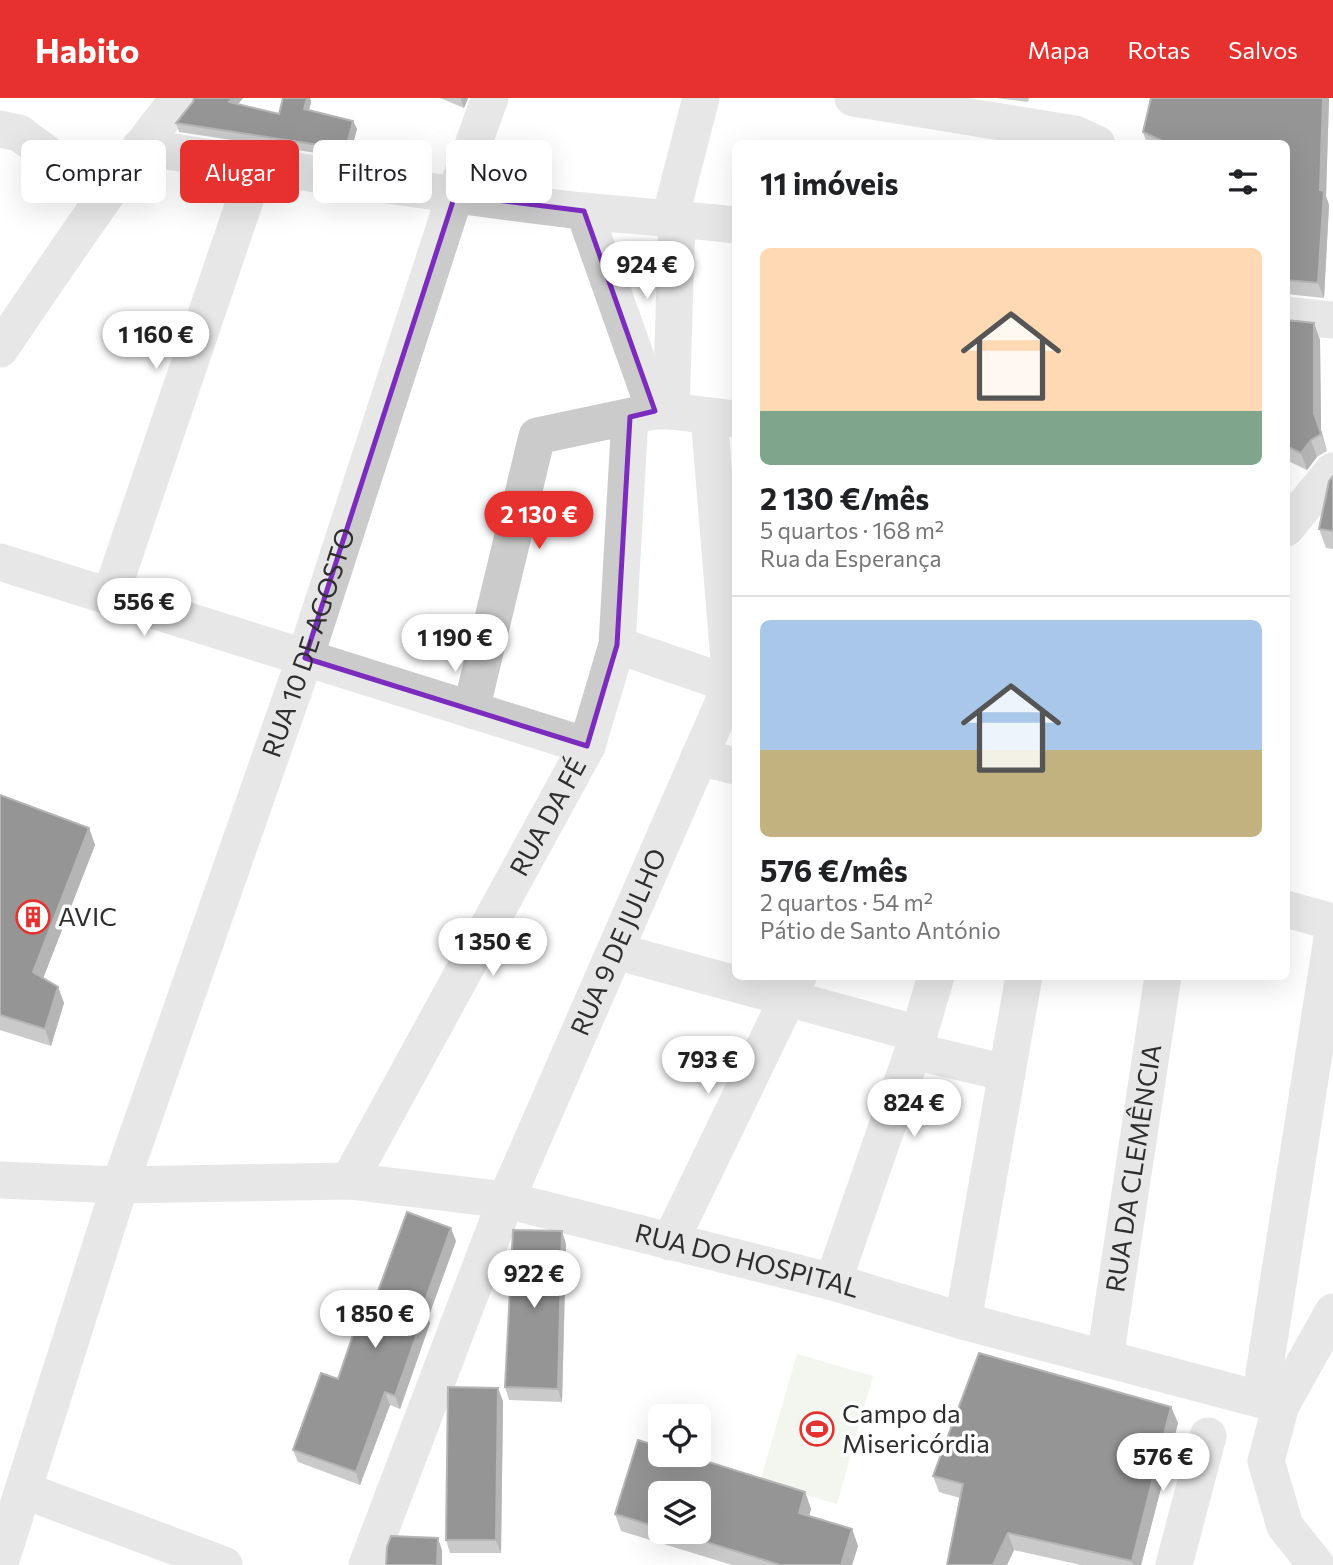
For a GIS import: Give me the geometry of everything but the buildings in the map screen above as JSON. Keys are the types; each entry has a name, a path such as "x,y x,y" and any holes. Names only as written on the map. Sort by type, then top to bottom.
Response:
{"street":[{"path":"146,140 179,98"},
{"name":"RUA 10 DE AGOSTO","path":"475,140 490,98"},
{"name":"RUA DA FÉ","path":"349,1181 587,746 617,645 652,413 674,218 701,98"},
{"path":"853,98 1075,134 1088,140"},
{"path":"0,129 19,133 28,140"},
{"path":"299,171 446,193"},
{"path":"0,349 99,203"},
{"path":"110,597 244,203"},
{"name":"RUA 10 DE AGOSTO","path":"0,1563 120,1185 305,658 453,203"},
{"path":"520,203 732,225"},
{"path":"584,211 652,413"},
{"path":"1290,315 1333,320"},
{"path":"471,709 537,436 652,413 722,417 732,660"},
{"path":"1290,523 1333,471"},
{"path":"0,562 587,746"},
{"path":"617,645 732,685"},
{"name":"RUA 9 DE JULHO","path":"367,1565 506,1200 732,687"},
{"path":"699,757 732,765"},
{"path":"1290,910 1333,922"},
{"path":"1281,1405 1264,1373 1333,932"},
{"path":"615,951 732,975"},
{"path":"758,980 793,987 916,1043 1007,1073"},
{"path":"833,1282 916,1043 935,980"},
{"path":"962,1321 1023,980"},
{"name":"RUA DA CLEMÊNCIA","path":"1105,1358 1162,980"},
{"path":"670,1242 793,987"},
{"name":"RUA DO HOSPITAL","path":"0,1180 120,1185 349,1181 506,1200 833,1282 962,1321 1281,1405"},
{"path":"1316,1565 1285,1526 1266,1461 1281,1405 1333,1312"},
{"path":"1174,1565 1208,1437"},
{"path":"23,1490 224,1565"}],"highlighted area":[{"path":"455,195 584,211 655,411 630,417 617,645 587,746 305,658"}],"green space":[{"name":"Campo da Misericórdia","path":"797,1354 873,1376 837,1504 760,1482"}],"place":[{"name":"AVIC","path":"33,917"},
{"name":"Campo da Misericórdia","path":"817,1429"}]}
